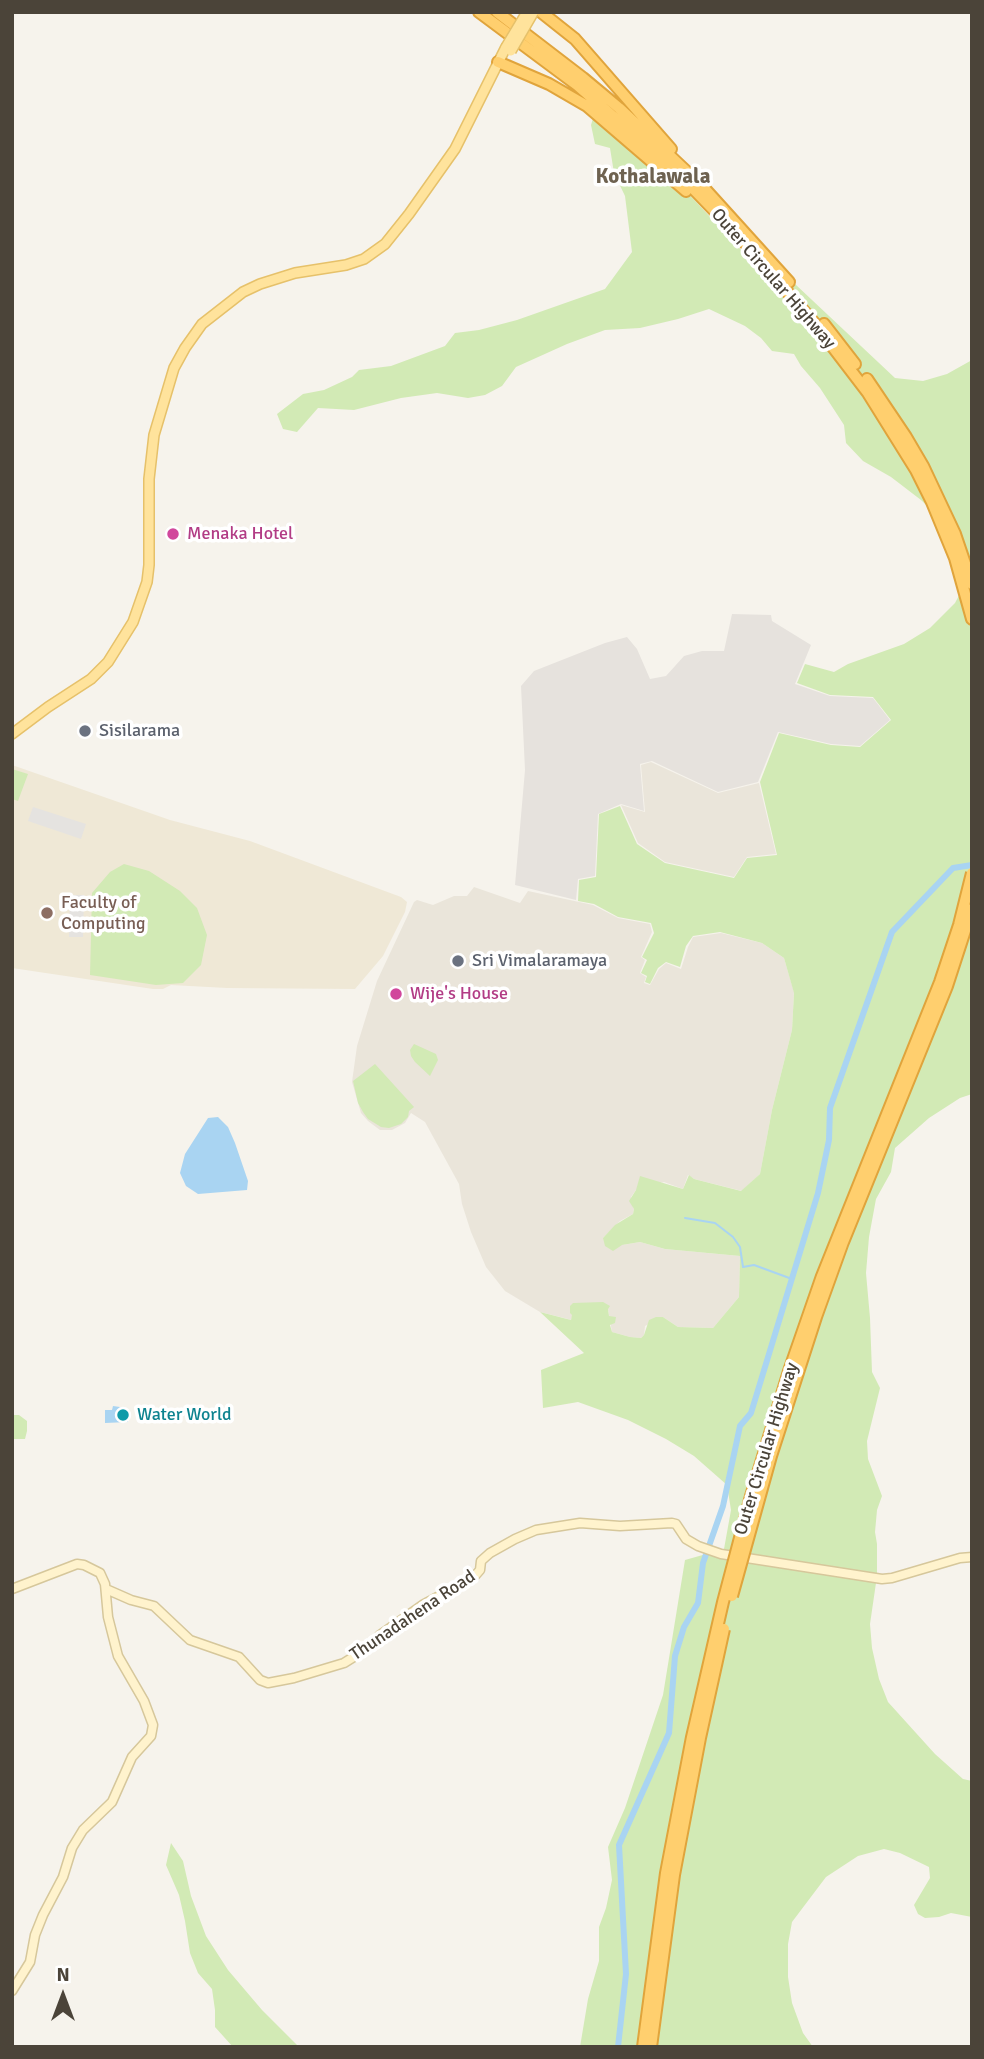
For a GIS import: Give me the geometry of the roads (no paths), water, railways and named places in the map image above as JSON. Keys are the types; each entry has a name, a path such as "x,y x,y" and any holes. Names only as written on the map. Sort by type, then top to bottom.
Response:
{"highway":[{"name":"Outer Circular Highway","path":"479,12 577,85 677,172 822,322 906,437 939,497 972,584"},
{"name":"Outer Circular Highway","path":"497,12 583,78 704,188 849,367 885,418 932,502 962,581 972,619"},
{"path":"534,13 575,39 704,188"},
{"path":"500,63 587,106 738,236"},
{"name":"Outer Circular Highway","path":"643,2047 667,1873 692,1737 748,1507 817,1289 940,982 959,925 972,873"},
{"name":"Outer Circular Highway","path":"651,2047 674,1875 699,1738 730,1603 758,1499 786,1404 829,1279 947,986 972,909"}],"main road":[{"path":"12,734 91,679 108,662 133,622 147,582 149,565 149,479 154,435 174,368 202,324 234,298 260,284 295,273 346,265 364,259 385,244 455,149 508,49 534,13"}],"street":[{"name":"Thunadahena Road","path":"106,1589 154,1606 190,1640 239,1657 260,1680 268,1683 344,1663 368,1648 380,1635 424,1604 473,1578 480,1570 481,1561 490,1553 536,1530 580,1523 620,1526 672,1523 676,1524 686,1539 720,1554 882,1579 972,1557"},
{"path":"12,1589 77,1564 100,1573 106,1589 108,1616 118,1656 144,1701 153,1725 149,1740 132,1757 112,1802 83,1830 72,1848 63,1877 35,1935 30,1962 12,1991"}],"water":[{"path":"218,1117 228,1127 235,1143 248,1181 247,1190 198,1194 186,1186 180,1173 185,1154 208,1118"},
{"path":"113,1406 127,1408 128,1422 105,1423 105,1410 112,1410"}],"waterway":[{"path":"618,2047 626,1974 619,1845 669,1733 675,1656 684,1627 698,1603 703,1563 723,1506 740,1426 751,1413 818,1193 829,1140 830,1108 892,932 953,868 972,865"},
{"path":"685,1218 715,1223 733,1237 740,1247 743,1267 754,1265 792,1279"}],"place":[{"name":"Menaka Hotel","path":"173,534"},
{"name":"Sisilarama","path":"85,731"},
{"name":"Faculty of Computing","path":"47,913"},
{"name":"Sri Vimalaramaya","path":"458,961"},
{"name":"Wije's House","path":"396,994"},
{"name":"Water World","path":"123,1415"}],"district":[{"name":"Kothalawala","path":"653,177"}]}
